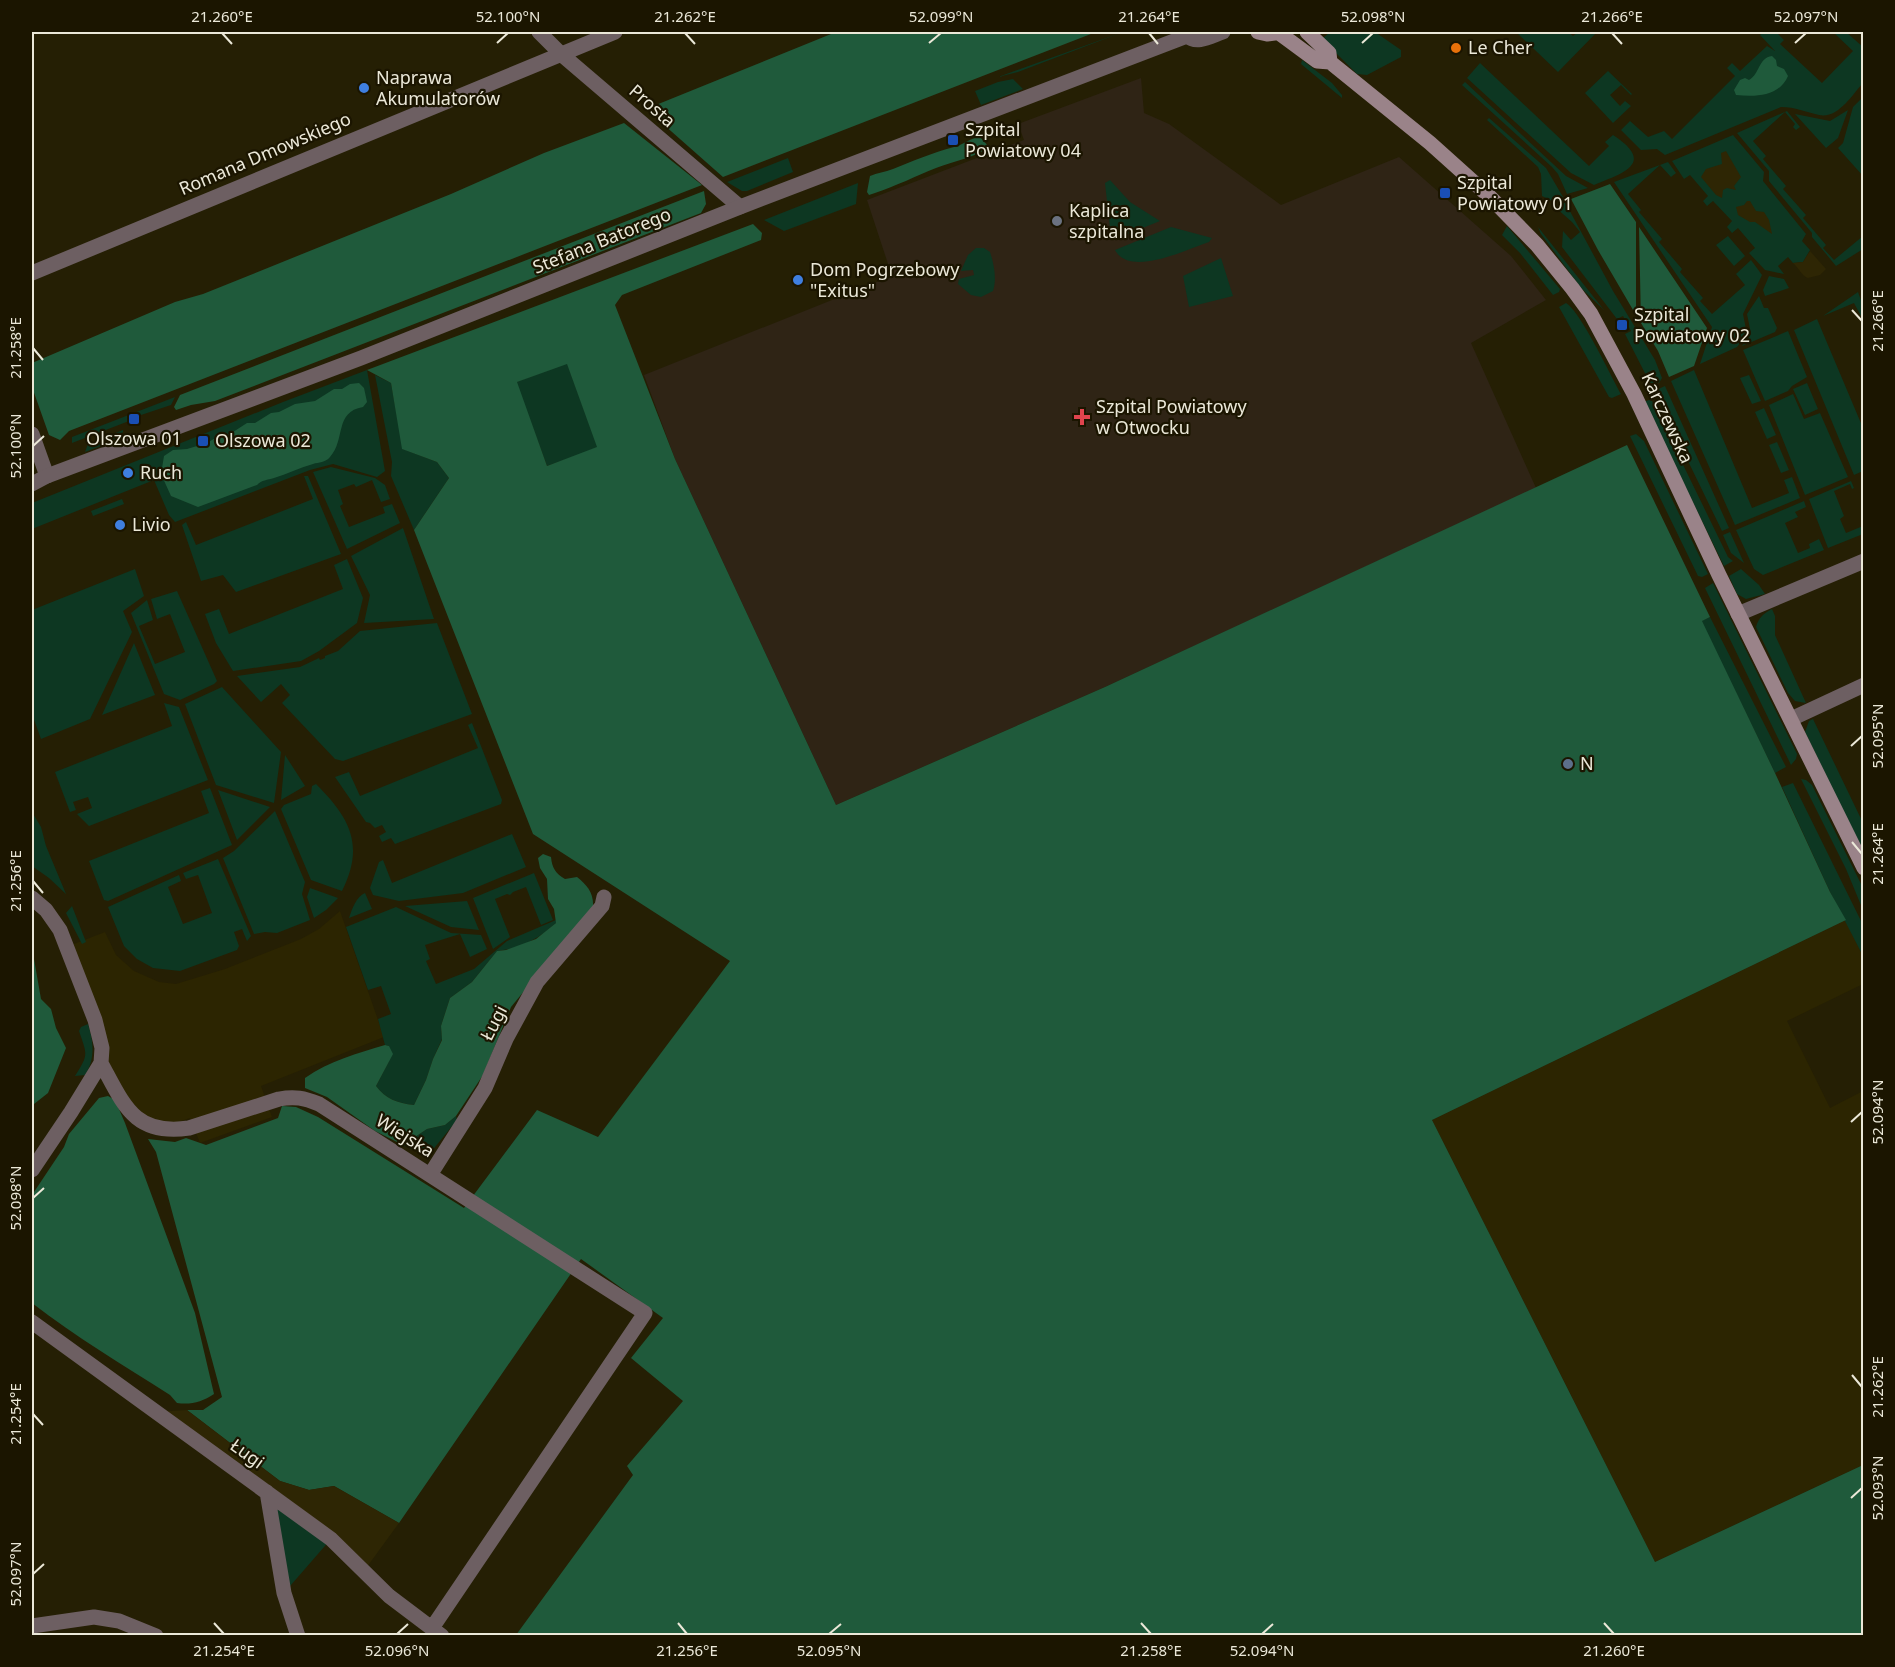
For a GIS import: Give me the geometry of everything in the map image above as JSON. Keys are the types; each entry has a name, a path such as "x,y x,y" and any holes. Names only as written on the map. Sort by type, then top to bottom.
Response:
{"main road":[{"path":"1258,32 1267,34 1281,32"},
{"name":"Karczewska","path":"1281,32 1317,61 1330,62"},
{"name":"Karczewska","path":"1307,32 1329,53 1330,62 1489,196 1537,245 1572,288 1604,337 1635,394 1738,614 1863,868"}],"street":[{"name":"Prosta","path":"540,32 561,54 740,207"},
{"name":"Romana Dmowskiego","path":"32,273 615,32"},
{"name":"Stefana Batorego","path":"32,484 47,476 372,353 740,207 1188,34 1191,40 1198,41 1223,32"},
{"path":"32,434 47,476"},
{"path":"1738,614 1863,561"},
{"path":"1791,719 1863,685"},
{"name":"Ługi","path":"430,1175 485,1088 507,1039 537,982 602,906 604,897"},
{"path":"32,898 46,910 60,930 97,1027 102,1048 101,1063 32,1170"},
{"name":"Wiejska","path":"101,1063 125,1107 138,1120 150,1126 178,1129 217,1120 294,1096 319,1104 645,1313"},
{"name":"Ługi","path":"32,1322 331,1539 389,1596 437,1632 645,1313"},
{"path":"267,1492 284,1593 298,1635"},
{"path":"32,1626 94,1617 119,1622 156,1635"}],"shaded area":[{"name":"Szpital Powiatowy w Otwocku","path":"1141,78 1144,113 1169,124 1281,205 1399,157 1511,256 1546,300 1471,343 1536,488 1105,687 836,805 675,459 644,375 892,276 867,200 1024,140 1018,124"},
{"path":"340,911 384,1037 261,1086 272,1117 200,1143 190,1118 173,1124 147,1122 101,1063 66,947 105,932 116,955 134,971 159,982 176,984 225,969 301,939 319,929"},
{"path":"1846,920 1863,956 1863,984 1787,1021 1830,1108 1863,1091 1863,1465 1655,1562 1432,1120"}],"green space":[{"path":"836,32 1096,32 723,177 646,109"},
{"path":"1123,32 1018,72 998,77"},
{"path":"1330,32 1375,32 1401,50 1401,57 1367,75 1357,74 1322,39"},
{"path":"1516,32 1568,32 1573,36 1578,32 1597,32 1558,72"},
{"path":"1764,32 1780,32 1778,34 1784,40 1780,44 1822,83 1853,51 1833,32 1846,32 1863,47 1863,83 1844,105 1832,113 1819,115 1781,107 1665,155 1657,149 1641,150 1621,130 1630,121 1648,137 1664,131 1672,139 1735,76 1727,68 1732,63 1740,71 1767,46 1775,51 1760,35"},
{"path":"1772,56 1777,66 1784,69 1788,76 1784,83 1773,92 1766,94 1736,95 1734,90 1740,80 1745,78 1749,80 1753,77 1764,60"},
{"path":"1302,60 1332,83 1342,98 1301,64"},
{"path":"1480,63 1589,166 1609,146 1605,142 1613,135 1632,153 1634,160 1631,166 1616,176 1594,185 1571,173 1467,78"},
{"path":"1608,71 1632,94 1621,85 1610,95 1620,106 1625,101 1631,106 1613,123 1585,93"},
{"path":"1013,79 1023,89 981,105 975,91"},
{"path":"1465,82 1566,176 1588,188 1567,194 1558,174 1552,167 1462,85"},
{"path":"1863,97 1863,176 1838,148 1843,143 1853,107"},
{"path":"1848,110 1838,138 1826,148 1795,114 1830,121"},
{"path":"1787,111 1800,127 1796,130 1793,127 1795,124 1785,112 1753,141 1766,156 1763,159 1786,186 1783,189 1806,215 1803,218 1826,245 1823,248 1834,260 1863,236 1863,249 1836,266 1769,181 1769,171 1737,133"},
{"path":"1489,118 1546,168 1563,197 1552,201 1542,196 1541,174 1538,167 1487,120"},
{"path":"624,123 702,185 69,431 60,440 49,435 32,387 32,363 175,302 203,294 451,194 544,153"},
{"path":"1733,135 1764,172 1763,181 1806,234 1802,241 1810,250 1803,262 1793,263 1788,257 1778,266 1784,274 1765,270 1749,253 1755,248 1738,228 1732,233 1727,227 1732,221 1713,201 1707,206 1703,201 1708,196 1690,175 1684,179 1672,161"},
{"path":"980,137 989,147 977,154 875,193 869,195 867,192 870,176"},
{"path":"788,158 793,172 747,191 742,191 727,182"},
{"path":"1668,162 1676,173 1671,177 1660,165 1628,194 1641,210 1639,212 1662,239 1659,242 1682,269 1680,272 1703,298 1700,301 1712,314 1745,285 1736,274 1751,260 1762,275 1743,314 1747,334 1737,347 1700,364 1712,327 1614,182"},
{"path":"1110,180 1130,202 1160,221 1123,236 1111,237 1105,183"},
{"path":"858,183 856,204 784,231 764,220"},
{"path":"1610,184 1636,222 1636,315 1571,199"},
{"path":"704,191 706,204 701,213 215,401 176,410 174,407 180,395"},
{"path":"1565,202 1613,291 1655,360 1662,378 1659,383 1650,383 1625,334 1631,331 1623,316 1617,319 1562,247 1563,231 1571,240 1580,232 1555,207"},
{"path":"753,224 762,233 761,240 622,295 615,305 675,459 836,805 1105,687 1627,445 1710,617 1702,621 1830,892 1846,920 1432,1120 1655,1562 1863,1465 1863,1635 516,1635 633,1475 627,1466 683,1401 631,1358 663,1318 581,1259 399,1523 334,1486 309,1490 280,1481 187,1410 203,1410 222,1397 156,1152 148,1139 175,1142 186,1138 206,1145 278,1118 282,1106 296,1107 318,1117 464,1208 537,1110 598,1137 730,961 533,834 414,530 449,478 437,462 402,449 391,383 367,370","holes":["567,364 597,447 547,466 517,382"]},
{"path":"1507,226 1560,289 1559,292 1553,295 1520,253 1502,235"},
{"path":"1171,227 1212,238 1209,242 1174,255 1146,262 1133,262 1122,258 1115,250"},
{"path":"1538,227 1604,310 1582,289"},
{"path":"1639,227 1707,328 1694,366 1669,377 1658,351 1641,323"},
{"path":"1728,236 1745,256 1734,266 1716,245"},
{"path":"976,248 984,248 990,252 993,261 995,282 993,291 981,297 971,295 958,284 959,279 974,275 973,270 961,271 968,255"},
{"path":"1221,258 1233,296 1189,307 1183,276"},
{"path":"1769,276 1784,279 1789,288 1765,296 1763,290"},
{"path":"1858,292 1863,306 1863,320 1854,303 1823,316"},
{"path":"1759,296 1764,308 1768,308 1777,328 1775,332 1742,346 1751,334 1747,314"},
{"path":"1566,303 1580,318 1621,394 1609,397 1559,307"},
{"path":"1817,319 1863,428 1863,471 1854,475 1794,330"},
{"path":"1788,331 1807,377 1788,391 1765,401 1743,350"},
{"path":"567,363 598,448 547,466 516,382"},
{"path":"367,370 385,471 377,477 333,464 310,470 175,522 169,515 154,480 32,529 32,503"},
{"path":"1694,370 1752,508 1789,493 1784,480 1792,477 1800,498 1735,525 1671,381"},
{"path":"375,375 391,383 403,449 437,462 449,478 414,530 391,476 392,462"},
{"path":"1749,375 1761,401 1752,404 1740,378"},
{"path":"359,383 364,388 367,402 363,407 348,414 335,450 326,460 265,480 198,507 171,496 161,474 164,456 173,450 187,449 207,443 217,437 230,434 247,423 255,423 271,413 279,412 295,404 315,401 334,389 342,389 350,384"},
{"path":"1807,383 1818,409 1805,415 1793,389"},
{"path":"1665,386 1729,528 1722,531 1654,391"},
{"path":"1793,394 1804,419 1820,413 1848,477 1805,495 1769,405"},
{"path":"175,397 171,405 129,419 129,421 72,443 72,437"},
{"path":"1652,401 1728,557 1733,561 1724,566 1644,402"},
{"path":"1764,408 1776,435 1767,439 1755,412"},
{"path":"123,430 112,442 85,452 88,444"},
{"path":"1636,434 1644,441 1708,574 1702,577 1698,576 1630,436"},
{"path":"1777,442 1789,470 1781,473 1769,445"},
{"path":"331,467 375,478 385,485 390,499 381,502 372,480 356,487 354,484 338,490 343,504 340,506 349,527 385,513 383,507 392,504 400,523 347,549 313,472"},
{"path":"304,476 308,476 341,554 236,592 223,575 201,581 182,525 186,522 196,545 313,499"},
{"path":"1851,481 1854,488 1852,489 1850,484 1834,491 1844,516 1840,519 1846,533 1863,526 1863,534 1828,548 1809,499"},
{"path":"122,499 124,504 93,516 91,511"},
{"path":"1804,501 1806,507 1795,512 1798,517 1785,523 1798,553 1810,548 1809,544 1819,539 1824,550 1763,575 1754,569 1736,530"},
{"path":"403,528 434,619 364,623 370,595 351,556"},
{"path":"1730,532 1744,563 1731,553 1723,535"},
{"path":"347,559 363,598 357,623 319,651 301,661 233,671 216,643 205,614 219,609 229,634 343,589 334,565"},
{"path":"135,569 144,596 123,611 132,632 90,719 41,739 32,714 32,610"},
{"path":"1741,569 1759,585 1765,594 1746,599 1737,594 1729,576"},
{"path":"1713,583 1797,754 1791,765 1705,588"},
{"path":"177,591 217,681 180,700 164,694 131,613 147,600 153,620 139,626 155,664 185,652 170,614 157,619 151,599"},
{"path":"1772,609 1775,616 1775,635 1806,703 1795,701 1788,693 1756,627 1762,616"},
{"path":"1710,617 1786,767 1775,773 1701,621"},
{"path":"437,623 472,714 343,761 335,759 282,703 290,695 281,684 261,702 237,676 300,667 319,658 320,660 338,651 360,631"},
{"path":"134,643 155,695 102,715"},
{"path":"222,687 281,752 274,803 216,785 185,704"},
{"path":"164,703 179,707 208,780 89,826 77,814 92,808 88,797 73,802 76,810 70,812 55,772 172,726"},
{"path":"1813,719 1863,823 1863,851 1805,732 1809,721"},
{"path":"472,723 502,800 501,804 395,844 391,838 382,842 379,836 386,832 382,825 375,828 366,822 335,777 349,772 360,796 478,748 468,725"},
{"path":"285,755 305,786 281,800"},
{"path":"1801,779 1812,785 1863,888 1863,910 1846,869"},
{"path":"1793,783 1863,925 1863,956 1830,892 1782,787"},
{"path":"316,784 338,809 350,833 353,846 352,860 342,891 311,880 281,809 284,805 311,794 312,786"},
{"path":"210,788 232,845 108,901 104,900 89,861 209,813 201,791"},
{"path":"218,790 270,807 237,840"},
{"path":"275,811 305,882 302,894 310,920 277,933 254,934 223,858 234,851"},
{"path":"32,812 41,827 46,846 66,894 32,866"},
{"path":"512,834 526,867 463,893 399,901 373,895 370,888 379,862 383,860 392,883"},
{"path":"543,854 551,857 553,867 562,877 565,879 577,877 584,883 591,893 593,907 511,1007 483,1075 456,1116 445,1125 427,1129 403,1145 375,1131 327,1097 305,1088 305,1078 324,1067 385,1045 389,1046 393,1054 376,1086 392,1100 414,1105 442,1040 441,1026 450,998 472,982 497,951 536,939 556,923 554,909 548,899 547,879 540,868 538,858"},
{"path":"218,859 251,936 247,941 242,929 234,932 239,946 237,950 180,971 153,968 137,959 124,946 108,907 179,875 181,881 168,887 183,924 212,913 198,875 186,879 183,873"},
{"path":"534,873 553,920 541,925 526,887 495,899 510,937 493,949 473,898"},
{"path":"310,888 338,898 314,918 307,897"},
{"path":"365,893 372,909 349,918 357,900"},
{"path":"467,901 479,930 451,927 405,906"},
{"path":"72,906 86,942 82,944 66,913"},
{"path":"396,907 451,933 481,935 487,949 470,957 460,934 425,945 430,959 426,961 436,984 474,969 507,941 556,920 556,923 549,929 529,942 497,951 472,982 450,998 441,1026 442,1039 414,1105 392,1100 376,1086 389,1061 389,1046 385,1045 378,1019 391,1014 381,986 368,990 346,927"},
{"path":"32,957 41,999 51,1009 56,1028 66,1048 48,1093 34,1104 32,1111"},
{"path":"88,1024 92,1044 91,1063 85,1075 75,1076 85,1058 84,1045 79,1031 81,1027"},
{"path":"108,1096 115,1100 125,1123 195,1313 214,1394 196,1402 177,1403 170,1395 32,1303 32,1195 64,1147 69,1134 99,1098"},
{"path":"456,1116 457,1120 431,1152 422,1154 403,1145 427,1129 445,1125"},
{"path":"267,1492 331,1539 284,1593"}],"sand":[{"path":"1726,151 1741,177 1734,186 1736,190 1727,188 1723,190 1722,198 1716,195 1701,177 1706,169 1722,164 1721,153"},
{"path":"1750,201 1756,211 1764,212 1769,220 1772,234 1755,222 1750,222 1738,215 1736,207 1744,205"},
{"path":"1810,251 1826,269 1820,275 1808,278 1793,263 1803,262"},
{"path":"187,1410 280,1481 309,1490 334,1486 399,1523 364,1571 156,1412"}],"place":[{"name":"Le Cher","path":"1456,48"},
{"name":"Naprawa Akumulatorów","path":"364,88"},
{"name":"Szpital Powiatowy 04","path":"953,140"},
{"name":"Szpital Powiatowy 01","path":"1445,193"},
{"name":"Kaplica szpitalna","path":"1057,221"},
{"name":"Dom Pogrzebowy \"Exitus\"","path":"798,280"},
{"name":"Szpital Powiatowy 02","path":"1622,325"},
{"name":"Szpital Powiatowy w Otwocku","path":"1082,417"},
{"name":"Olszowa 01","path":"134,419"},
{"name":"Olszowa 02","path":"203,441"},
{"name":"Ruch","path":"128,473"},
{"name":"Livio","path":"120,525"},
{"name":"N","path":"1568,764"}]}
